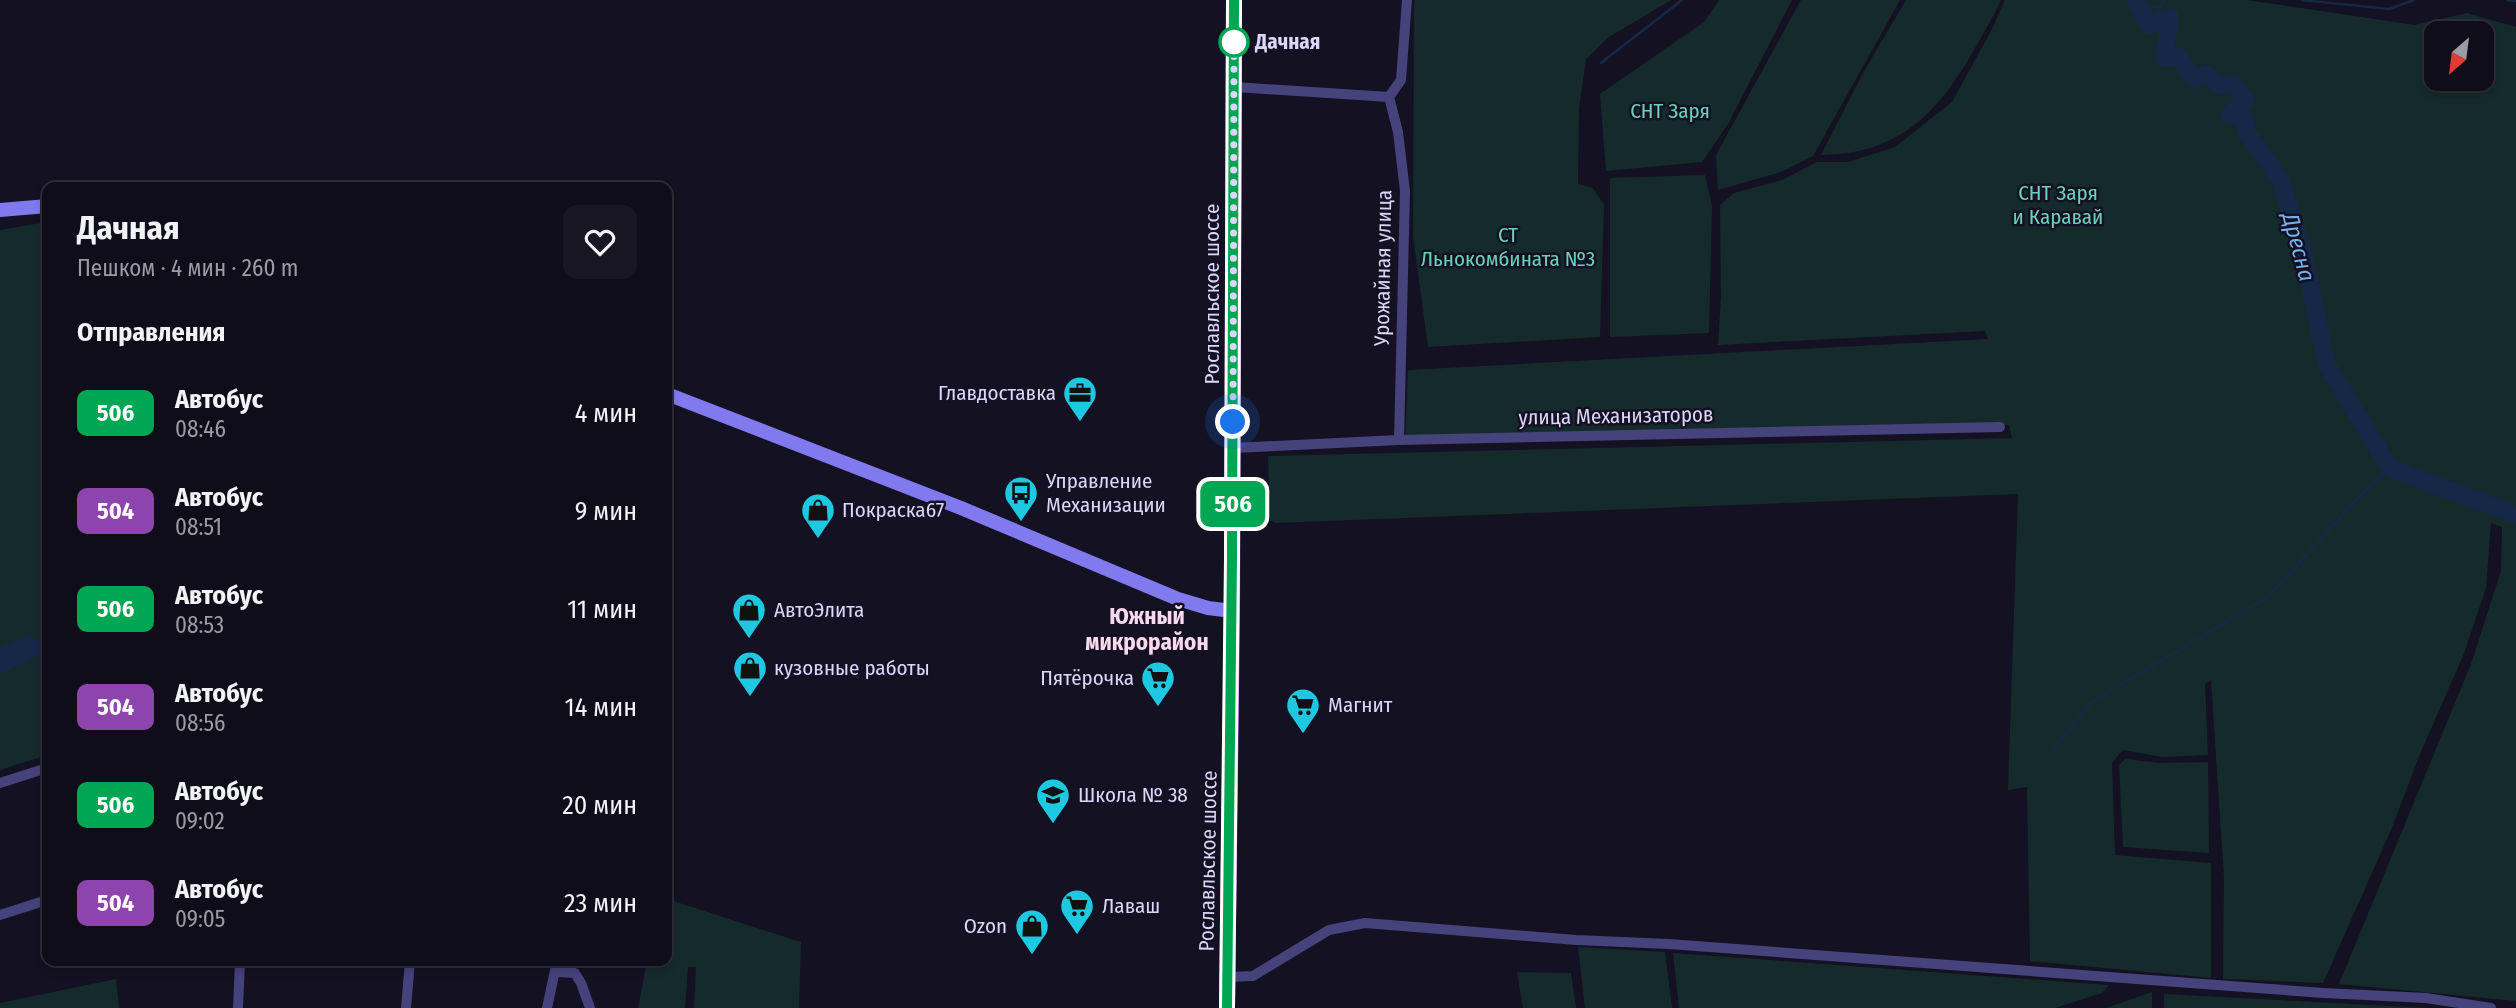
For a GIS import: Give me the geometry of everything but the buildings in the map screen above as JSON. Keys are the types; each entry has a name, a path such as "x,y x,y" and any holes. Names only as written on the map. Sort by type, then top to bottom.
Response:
{"main road":[{"name":"Рославльское шоссе","path":"1227,1008 1232,611 1234,0"}],"street":[{"path":"1235,87 1389,97 1401,80 1407,0"},
{"name":"Урожайная улица","path":"1389,97 1398,132 1405,191 1399,440"},
{"path":"0,210 42,206"},
{"path":"672,396 938,499 1178,599 1208,608 1232,611"},
{"name":"улица Механизаторов","path":"1233,448 1399,440 2000,427"},
{"path":"0,783 42,770"},
{"path":"0,915 42,902"},
{"path":"1228,977 1253,976 1329,929 1364,923 2297,991 2426,998 2491,1008"},
{"path":"238,1008 240,966"},
{"path":"406,1008 410,966"},
{"path":"548,1008 556,966 575,973 590,1008"}],"green space":[{"name":"СТ Льнокомбината №3","path":"1414,0 1671,0 1609,37 1586,59 1579,108 1578,184 1593,188 1604,205 1600,337 1428,347 1413,236"},
{"name":"СНТ Заря","path":"1719,0 1792,0 1728,124 1702,162 1606,171 1600,94 1704,22"},
{"name":"СНТ Заря","path":"1801,0 1900,0 1813,156 1781,172 1718,190 1716,155"},
{"path":"1906,0 2001,0 1961,71 1931,110 1914,125 1895,138 1873,147 1849,153 1821,155 1863,73"},
{"name":"СНТ Заря и Каравай","path":"2005,0 2247,0 2415,25 2424,23 2424,91 2494,91 2494,21 2432,21 2467,13 2516,27 2516,1001 2339,984 2471,664 2501,571 2502,527 2491,523 2486,588 2463,656 2420,754 2391,830 2323,983 2223,979 2224,878 2211,680 2205,684 2208,755 2162,757 2123,750 2112,763 2115,855 2211,863 2211,978 2030,961 2027,787 2008,790 2018,494 1275,523 1270,520 1268,456 2012,438 2009,425 1405,442 1408,370 1988,339 1985,331 1718,345 1721,297 1720,205 1734,193 1782,180 1817,162 1848,162 1895,147 1952,102"},
{"path":"1705,175 1712,206 1709,333 1610,337 1610,178"},
{"path":"42,223 42,757 0,770 0,230"},
{"path":"2125,759 2159,763 2208,762 2209,853 2123,847 2119,765"},
{"path":"672,901 801,942 799,1008 694,1008 696,967 688,967 685,1008 638,1008 646,966 672,966"},
{"path":"1578,947 1665,952 1672,1008 1585,1008"},
{"path":"1673,953 2109,985 2102,993 2055,1008 1679,1008"},
{"path":"1517,972 1571,973 1576,1008 1523,1008"},
{"path":"116,979 119,1008 0,1008 0,1003"},
{"path":"2152,992 2152,1008 2106,1008"},
{"path":"2164,994 2427,1008 2164,1008"}],"water":[{"path":"28,636 42,643 42,653 0,675 0,648"}],"waterway":[{"path":"1601,63 1682,0"},
{"name":"Дресна","path":"2135,0 2149,25 2170,17 2164,58 2178,56 2194,79 2206,74 2219,85 2233,84 2246,101 2230,114 2245,119 2247,133 2280,179 2301,244 2327,365 2390,468 2516,515"},
{"path":"2137,3 2159,8 2166,0"},
{"path":"2302,0 2389,9 2414,0"},
{"path":"2507,0 2516,1"},
{"path":"2053,749 2092,702 2268,597 2358,498 2390,468"}],"bus line":[{"name":"506","path":"1227,1008 1234,0"}],"place":[{"name":"Дачная","path":"1234,42"},
{"name":"Главдоставка","path":"1080,423"},
{"name":"Управление Механизации","path":"1021,523"},
{"name":"Покраска67","path":"818,540"},
{"name":"АвтоЭлита","path":"749,640"},
{"name":"кузовные работы","path":"750,698"},
{"name":"Пятёрочка","path":"1158,708"},
{"name":"Магнит","path":"1303,735"},
{"name":"Школа № 38","path":"1053,825"},
{"name":"Лаваш","path":"1077,936"},
{"name":"Ozon","path":"1032,956"}],"district":[{"name":"Южный микрорайон","path":"1147,629"}],"route":[{"path":"1233,422 1234,42"}]}
